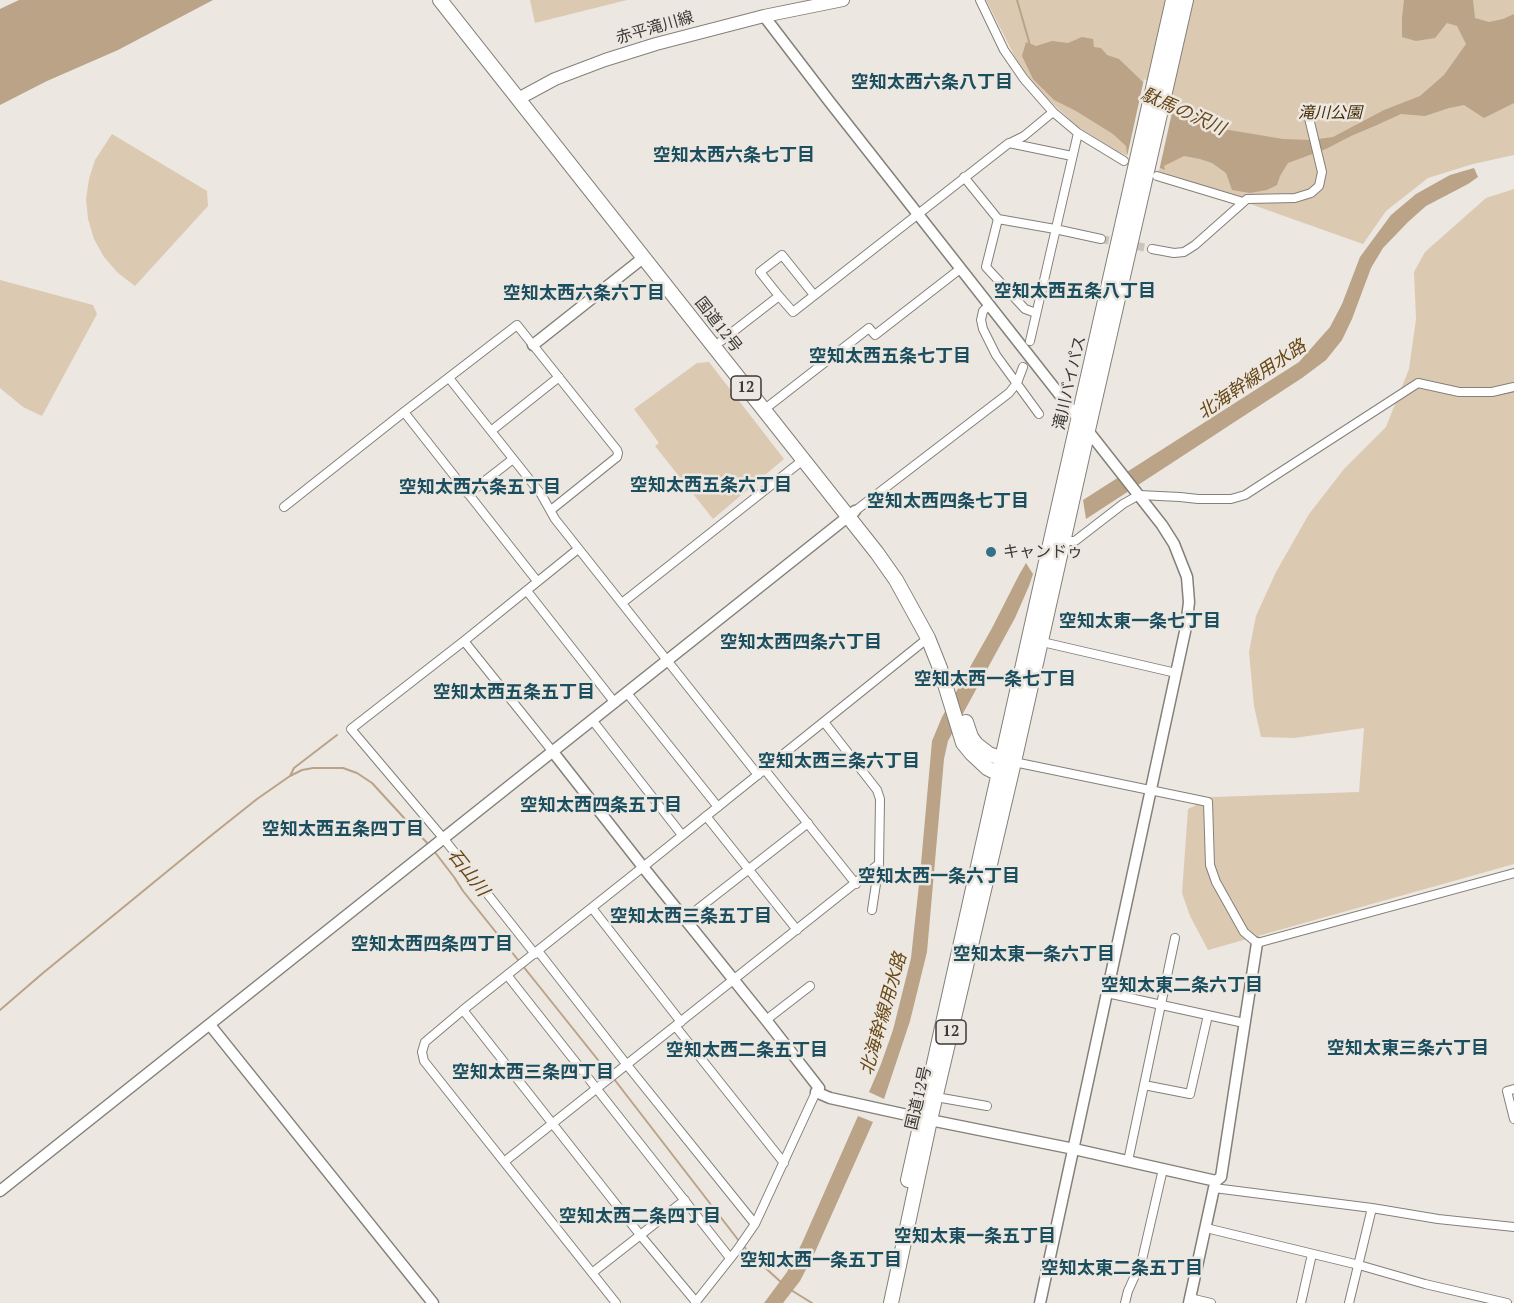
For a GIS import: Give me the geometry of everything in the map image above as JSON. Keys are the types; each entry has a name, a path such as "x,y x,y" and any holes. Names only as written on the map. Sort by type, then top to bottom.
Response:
{"highway":[{"name":"国道12号","path":"440,0 512,84"},
{"name":"国道12号","path":"450,0 643,258 803,460 902,574 934,629 964,730 963,743 987,768 999,774 925,1119 881,1303"},
{"name":"滝川バイパス","path":"1035,640 1063,541 1088,430 1173,0"},
{"name":"滝川バイパス","path":"1008,760 1035,640 1078,419 1141,166 1186,0"},
{"name":"国道12号","path":"522,97 721,341 852,514 896,580 928,638 940,668 951,687"},
{"name":"国道12号","path":"891,1303 925,1119 936,1097 1008,760 989,753 976,744 964,730"},
{"path":"999,774 1008,760"}],"main road":[{"name":"赤平滝川線","path":"522,97 555,79 656,44 764,16 843,0"}],"street":[{"path":"980,0 1004,50 1024,79 1053,112 1078,133 1141,166 1243,202"},
{"path":"764,16 828,101 1162,525 1174,544 1187,577 1189,602 1186,627 1040,1303"},
{"path":"814,295 782,255 760,272 793,312 964,177 1009,143 1024,136 1053,112"},
{"path":"1152,249 1174,253 1184,252 1247,199 1295,198 1311,193 1319,186 1322,172 1309,118"},
{"path":"1030,341 1078,133"},
{"path":"1009,143 1072,156"},
{"path":"964,177 998,219 1101,239"},
{"path":"998,219 986,267 1025,309 1036,313"},
{"path":"533,345 643,258"},
{"path":"770,405 868,328 875,335 960,269"},
{"path":"721,341 779,296"},
{"path":"989,305 983,311 981,320 983,329 996,355 1039,414"},
{"path":"284,507 517,325 618,453 551,510"},
{"path":"0,1191 852,514 1009,393 1017,383 1023,367"},
{"path":"491,431 559,377"},
{"path":"449,378 541,494 555,519 578,549 667,661 808,823 856,884"},
{"path":"1063,541 1075,541 1137,493 1198,500 1231,500 1245,495 1418,383 1459,392 1492,392 1514,387"},
{"path":"404,412 537,581"},
{"path":"468,494 513,459"},
{"path":"622,603 803,460"},
{"path":"578,549 351,729 755,1224"},
{"path":"527,591 615,702"},
{"path":"616,1303 424,1061 422,1052 425,1042 928,638"},
{"path":"1035,640 1176,673"},
{"path":"462,1010 695,1303 755,1224 819,1088 464,641"},
{"path":"627,693 718,807"},
{"path":"592,721 682,835"},
{"path":"824,722 877,790 880,799 879,864 872,910"},
{"path":"1008,760 1208,802 1210,866 1216,882 1244,932 1257,943"},
{"path":"706,816 797,930"},
{"path":"685,919 808,823"},
{"path":"504,1162 879,864"},
{"path":"1257,943 1514,873"},
{"path":"592,908 784,1163"},
{"path":"1128,1161 1175,938"},
{"path":"1211,1303 1190,1300 1215,1185 1221,1177 1257,943"},
{"path":"507,975 730,1258"},
{"path":"766,1020 810,986"},
{"path":"1107,993 1244,1023"},
{"path":"1144,1085 1190,1094 1208,1015"},
{"path":"210,1025 433,1303"},
{"path":"1514,1089 1507,1091 1514,1119"},
{"path":"816,1092 830,1098 925,1119 1163,1168 1215,1185 1438,1219 1514,1227"},
{"path":"936,1097 987,1106"},
{"path":"1125,1303 1142,1260 1163,1168"},
{"path":"592,1273 685,1200"},
{"path":"1349,1303 1372,1208"},
{"path":"1206,1228 1507,1303"},
{"path":"1301,1303 1312,1254"}],"green space":[{"path":"530,0 627,0 535,23"},
{"name":"滝川公園","path":"986,0 1514,0 1514,155 1473,164 1428,178 1386,211 1363,244 1163,173 1117,151 1077,126 1037,89 1015,57"},
{"path":"112,134 207,191 208,206 135,286 118,273 104,257 94,239 88,219 86,199 89,179 95,160"},
{"path":"1514,189 1514,864 1208,950 1190,916 1182,893 1188,809 1213,797 1359,792 1364,728 1294,738 1261,737 1254,706 1249,652 1256,616 1276,572 1309,514 1344,469 1386,427 1409,369 1416,319 1414,272 1425,252 1486,198"},
{"path":"0,280 93,305 97,314 42,416 23,407 0,388"},
{"path":"709,362 784,459 713,519 655,446 659,443 634,409 697,363"}],"water":[{"path":"19,0 213,0 118,50 47,81 0,105 0,9"},
{"path":"1404,0 1473,0 1475,18 1489,22 1514,14 1514,103 1484,118 1464,105 1425,116 1401,114 1326,149 1288,163 1277,185 1267,190 1250,193 1232,190 1226,173 1212,163 1200,159 1184,156 1164,166 1165,170 1127,154 1126,146 1113,134 1054,100 1033,79 1022,56 1026,42 1036,46 1052,41 1068,43 1082,37 1093,39 1094,47 1101,48 1107,55 1119,59 1143,82 1178,105 1223,129 1283,139 1311,140 1333,137 1384,110 1420,96 1444,75 1466,44 1457,26 1447,23 1435,38 1416,41 1402,37"},
{"path":"1474,168 1478,177 1426,206 1383,248 1371,268 1342,340 1326,360 1086,519 1083,500 1299,362 1330,327 1342,304 1360,257 1391,215 1416,194 1450,175"},
{"path":"1026,563 1033,574 1015,618 948,741 944,759 927,952 910,1021 884,1099 869,1092 893,1030 911,958 932,741 942,717"},
{"path":"858,1116 873,1122 815,1252 800,1281 783,1303 764,1303 787,1272 802,1243"}],"pier":[{"path":"1144,79 1175,99 1159,171 1127,157"}],"waterway":[{"name":"駄馬の沢川","path":"1017,0 1030,45"},
{"path":"290,776 294,768 337,735"},
{"name":"石山川","path":"0,1010 257,799 302,770 343,768 357,773 372,783 428,844"},
{"name":"石山川","path":"434,851 463,891 610,1075"},
{"name":"石山川","path":"614,1079 739,1241"},
{"name":"石山川","path":"743,1245 782,1283"},
{"name":"石山川","path":"791,1290 812,1303"}],"tunnel":[{"path":"1101,239 1152,249"}],"place":[{"name":"キャンドゥ","path":"991,552"}],"district":[{"name":"空知太西六条八丁目","path":"932,83"},
{"name":"空知太西六条七丁目","path":"734,156"},
{"name":"空知太西五条八丁目","path":"1075,292"},
{"name":"空知太西六条六丁目","path":"584,294"},
{"name":"空知太西五条七丁目","path":"890,357"},
{"name":"空知太西五条六丁目","path":"711,486"},
{"name":"空知太西六条五丁目","path":"480,488"},
{"name":"空知太西四条七丁目","path":"948,502"},
{"name":"空知太東一条七丁目","path":"1140,622"},
{"name":"空知太西四条六丁目","path":"801,643"},
{"name":"空知太西一条七丁目","path":"995,680"},
{"name":"空知太西五条五丁目","path":"514,693"},
{"name":"空知太西三条六丁目","path":"839,762"},
{"name":"空知太西四条五丁目","path":"601,806"},
{"name":"空知太西五条四丁目","path":"343,830"},
{"name":"空知太西一条六丁目","path":"939,877"},
{"name":"空知太西三条五丁目","path":"691,917"},
{"name":"空知太西四条四丁目","path":"432,945"},
{"name":"空知太東一条六丁目","path":"1034,955"},
{"name":"空知太東二条六丁目","path":"1182,986"},
{"name":"空知太東三条六丁目","path":"1408,1049"},
{"name":"空知太西二条五丁目","path":"747,1051"},
{"name":"空知太西三条四丁目","path":"533,1073"},
{"name":"空知太西二条四丁目","path":"640,1217"},
{"name":"空知太東一条五丁目","path":"975,1237"},
{"name":"空知太西一条五丁目","path":"821,1261"},
{"name":"空知太東二条五丁目","path":"1122,1269"}],"water label":[{"name":"北海幹線用水路","path":"1252,380"},
{"name":"北海幹線用水路","path":"884,1014"}]}
